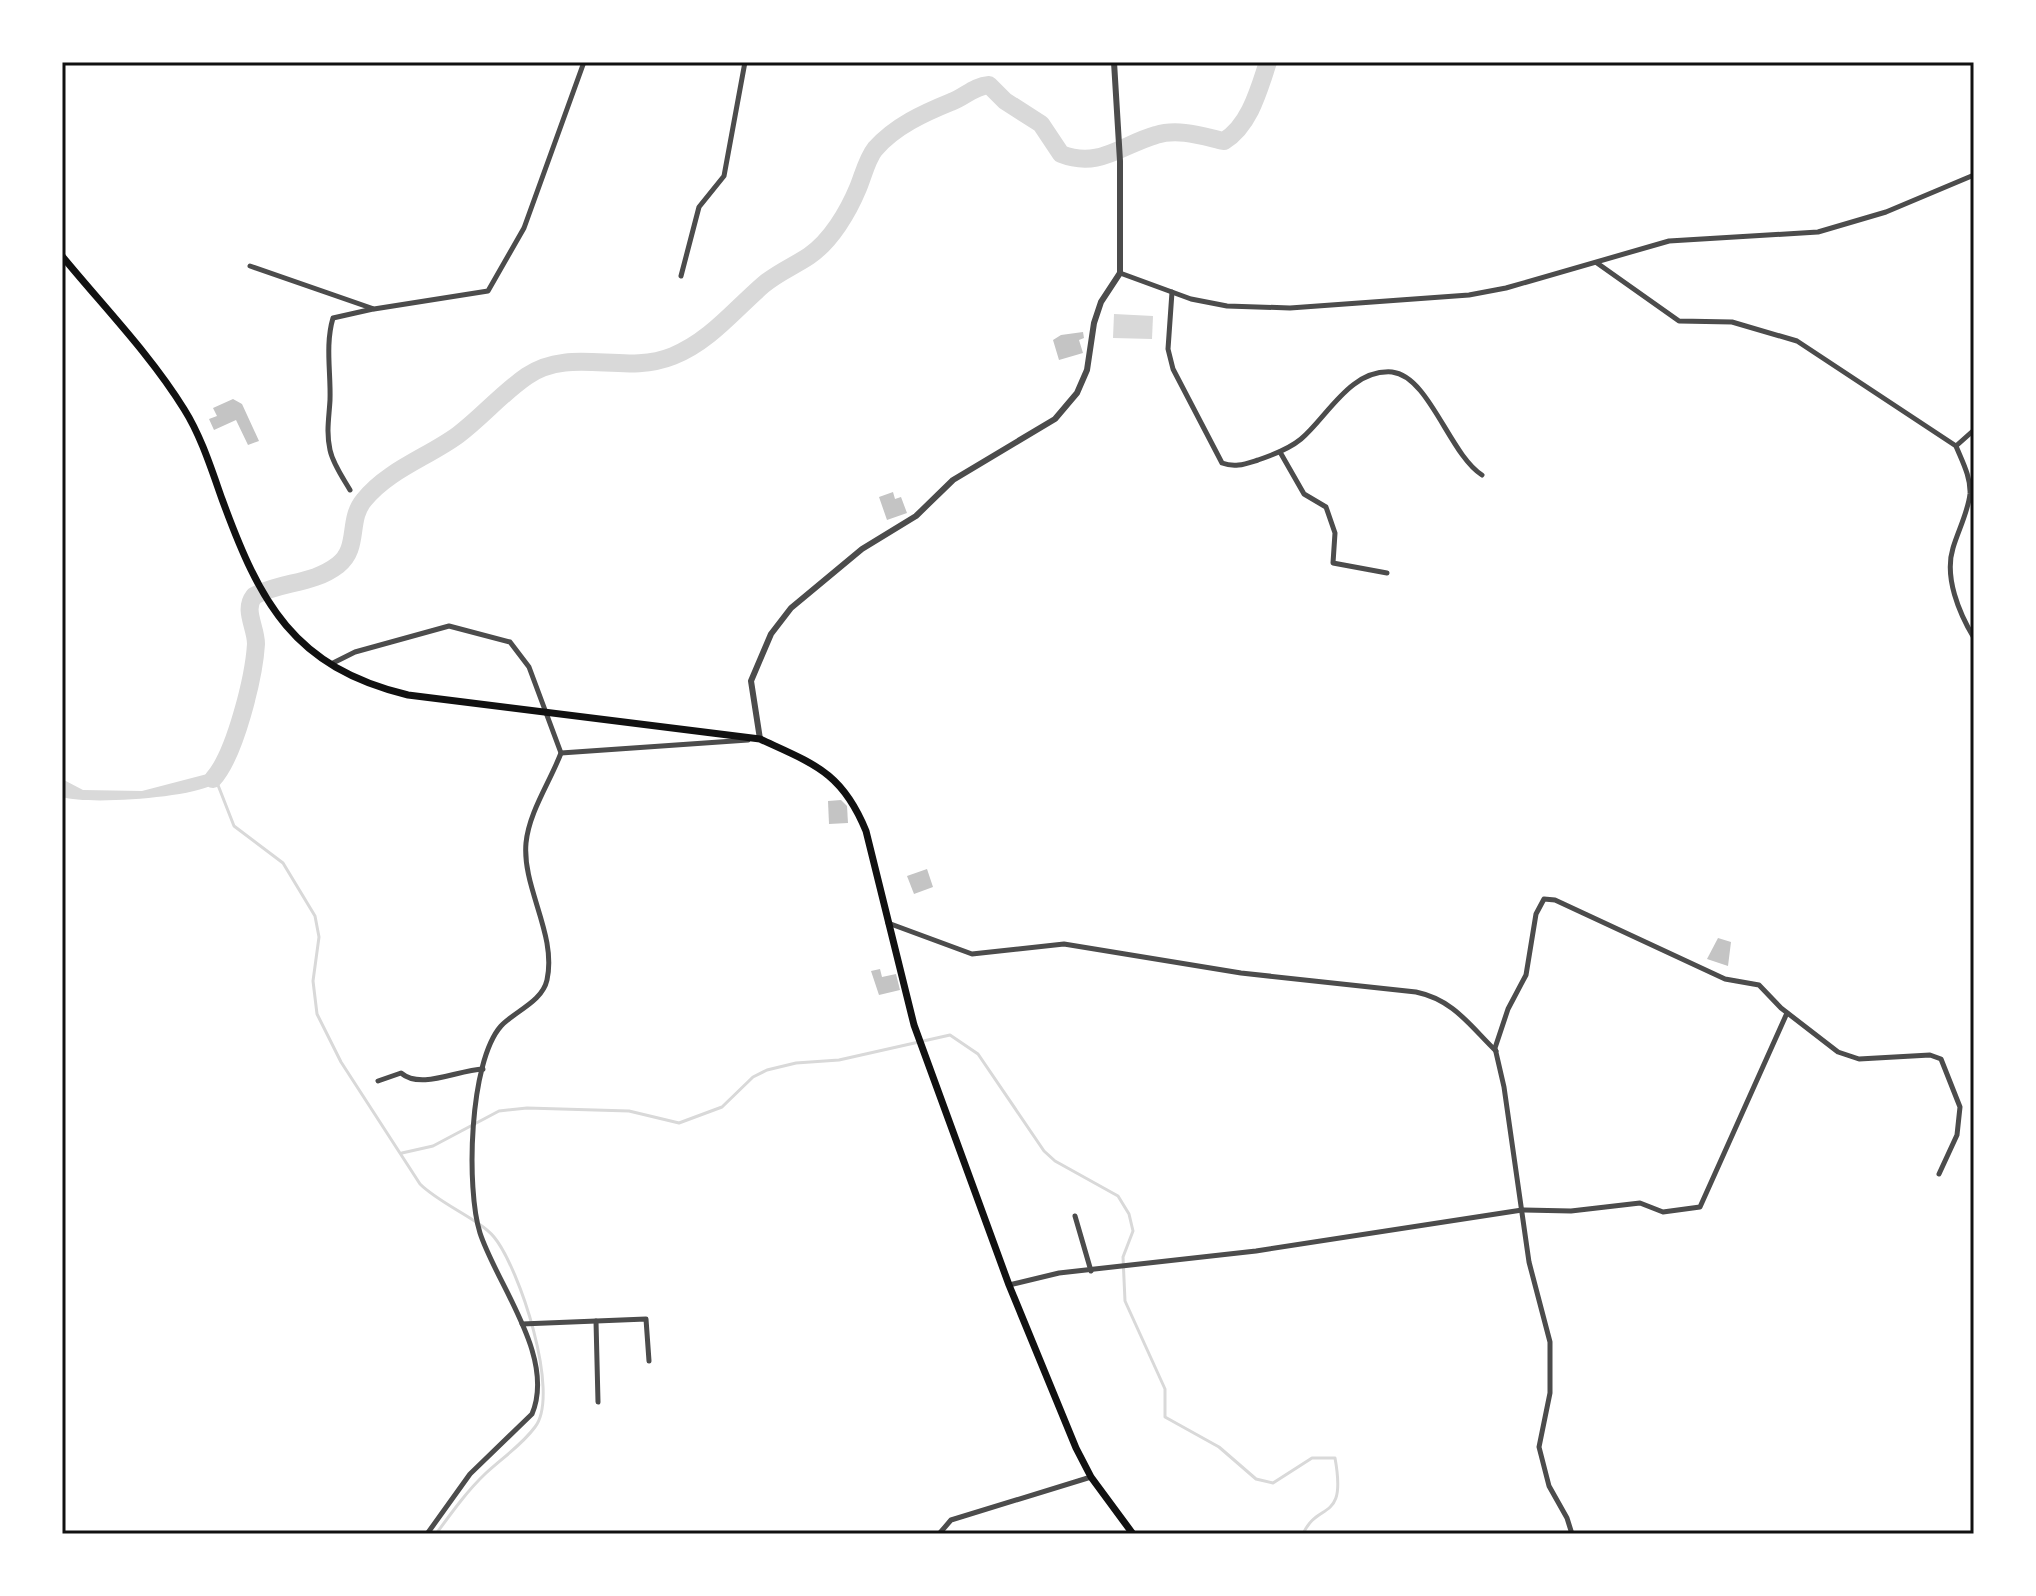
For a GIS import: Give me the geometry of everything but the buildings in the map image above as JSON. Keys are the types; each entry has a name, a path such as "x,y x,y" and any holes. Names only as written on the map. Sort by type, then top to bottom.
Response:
{"main road":[{"path":"62,256 184,408 207,458 252,576 281,620 329,665 370,686 408,695 760,739 805,758 837,782 849,797 866,831 914,1025 1009,1285 1076,1448 1091,1477 1133,1534"}],"street":[{"path":"350,490 330,453 326,425 331,398 327,384 333,318 488,291 524,228 584,62"},
{"path":"681,276 699,207 724,176 745,62"},
{"path":"561,753 760,739 751,681 771,634 784,617 862,549 916,516 953,480 1065,411 1087,370 1094,323 1101,302 1120,273 1120,161 1114,62"},
{"path":"1120,273 1172,292 1227,306 1339,305 1487,292 1669,241 1818,232 1886,212 1974,175"},
{"path":"1596,262 1679,321 1732,322 1797,341 1956,446 1967,473 1970,494 1950,563 1954,592 1974,638"},
{"path":"250,266 374,309"},
{"path":"1172,292 1168,349 1173,369 1222,463 1241,465 1280,452 1301,439 1356,382 1380,373 1394,372 1406,377 1430,405 1467,463 1482,475"},
{"path":"1956,446 1974,430"},
{"path":"1280,452 1304,494 1326,507 1335,533 1333,563 1387,573"},
{"path":"329,665 355,652 449,626 510,642 529,667 561,753 529,826 526,846 541,915 548,977 536,998 501,1026 493,1039 483,1069 476,1111 480,1232 524,1324 536,1372 532,1414 470,1474 427,1534"},
{"path":"1572,1534 1567,1518 1549,1486 1539,1447 1550,1393 1550,1342 1529,1262 1495,1048 1508,1009 1526,975 1536,914 1544,899 1555,900 1725,979 1759,985 1787,1013 1838,1052 1859,1059 1930,1055 1941,1059 1960,1107 1957,1135 1939,1174"},
{"path":"888,923 972,954 1064,944 1241,973 1427,994 1458,1010 1497,1052"},
{"path":"1009,1285 1059,1273 1132,1267 1522,1210 1571,1211 1640,1203 1663,1212 1700,1207 1787,1013"},
{"path":"378,1081 401,1073 410,1081 424,1082 450,1073 483,1069"},
{"path":"1075,1216 1091,1271"},
{"path":"524,1324 646,1319 649,1361"},
{"path":"596,1321 598,1402"},
{"path":"939,1534 951,1520 1091,1477"}],"shaded area":[{"path":"1114,314 1153,316 1152,339 1113,338"},
{"path":"224,757 217,780 200,790 115,800 62,797 62,779 83,790 142,791 211,773"}],"waterway":[{"path":"213,779 236,734 252,676 256,644 250,607 254,596 318,576 338,565 349,550 359,508 374,489 396,472 458,435 527,376 561,363 654,361 673,356 699,342 768,281 809,256 825,242 844,216 870,158 883,141 910,121 979,87 989,85 1005,101 1041,124 1061,154 1087,159 1110,154 1164,133 1190,134 1224,141 1247,116 1268,62"},
{"path":"216,780 234,826 283,863 315,916 319,937 313,981 317,1014 341,1062 420,1184 494,1237 515,1275 534,1331 543,1388 542,1411 535,1427 472,1487 436,1534"},
{"path":"402,1153 433,1146 499,1111 527,1108 629,1111 679,1123 722,1107 753,1077 767,1070 796,1063 839,1060 950,1035 978,1054 1044,1151 1055,1161 1118,1196 1129,1214 1133,1231 1123,1257 1125,1301 1165,1389 1165,1417 1219,1447 1256,1479 1273,1483 1312,1458 1335,1458 1338,1479 1334,1502 1309,1524 1303,1534"}]}
